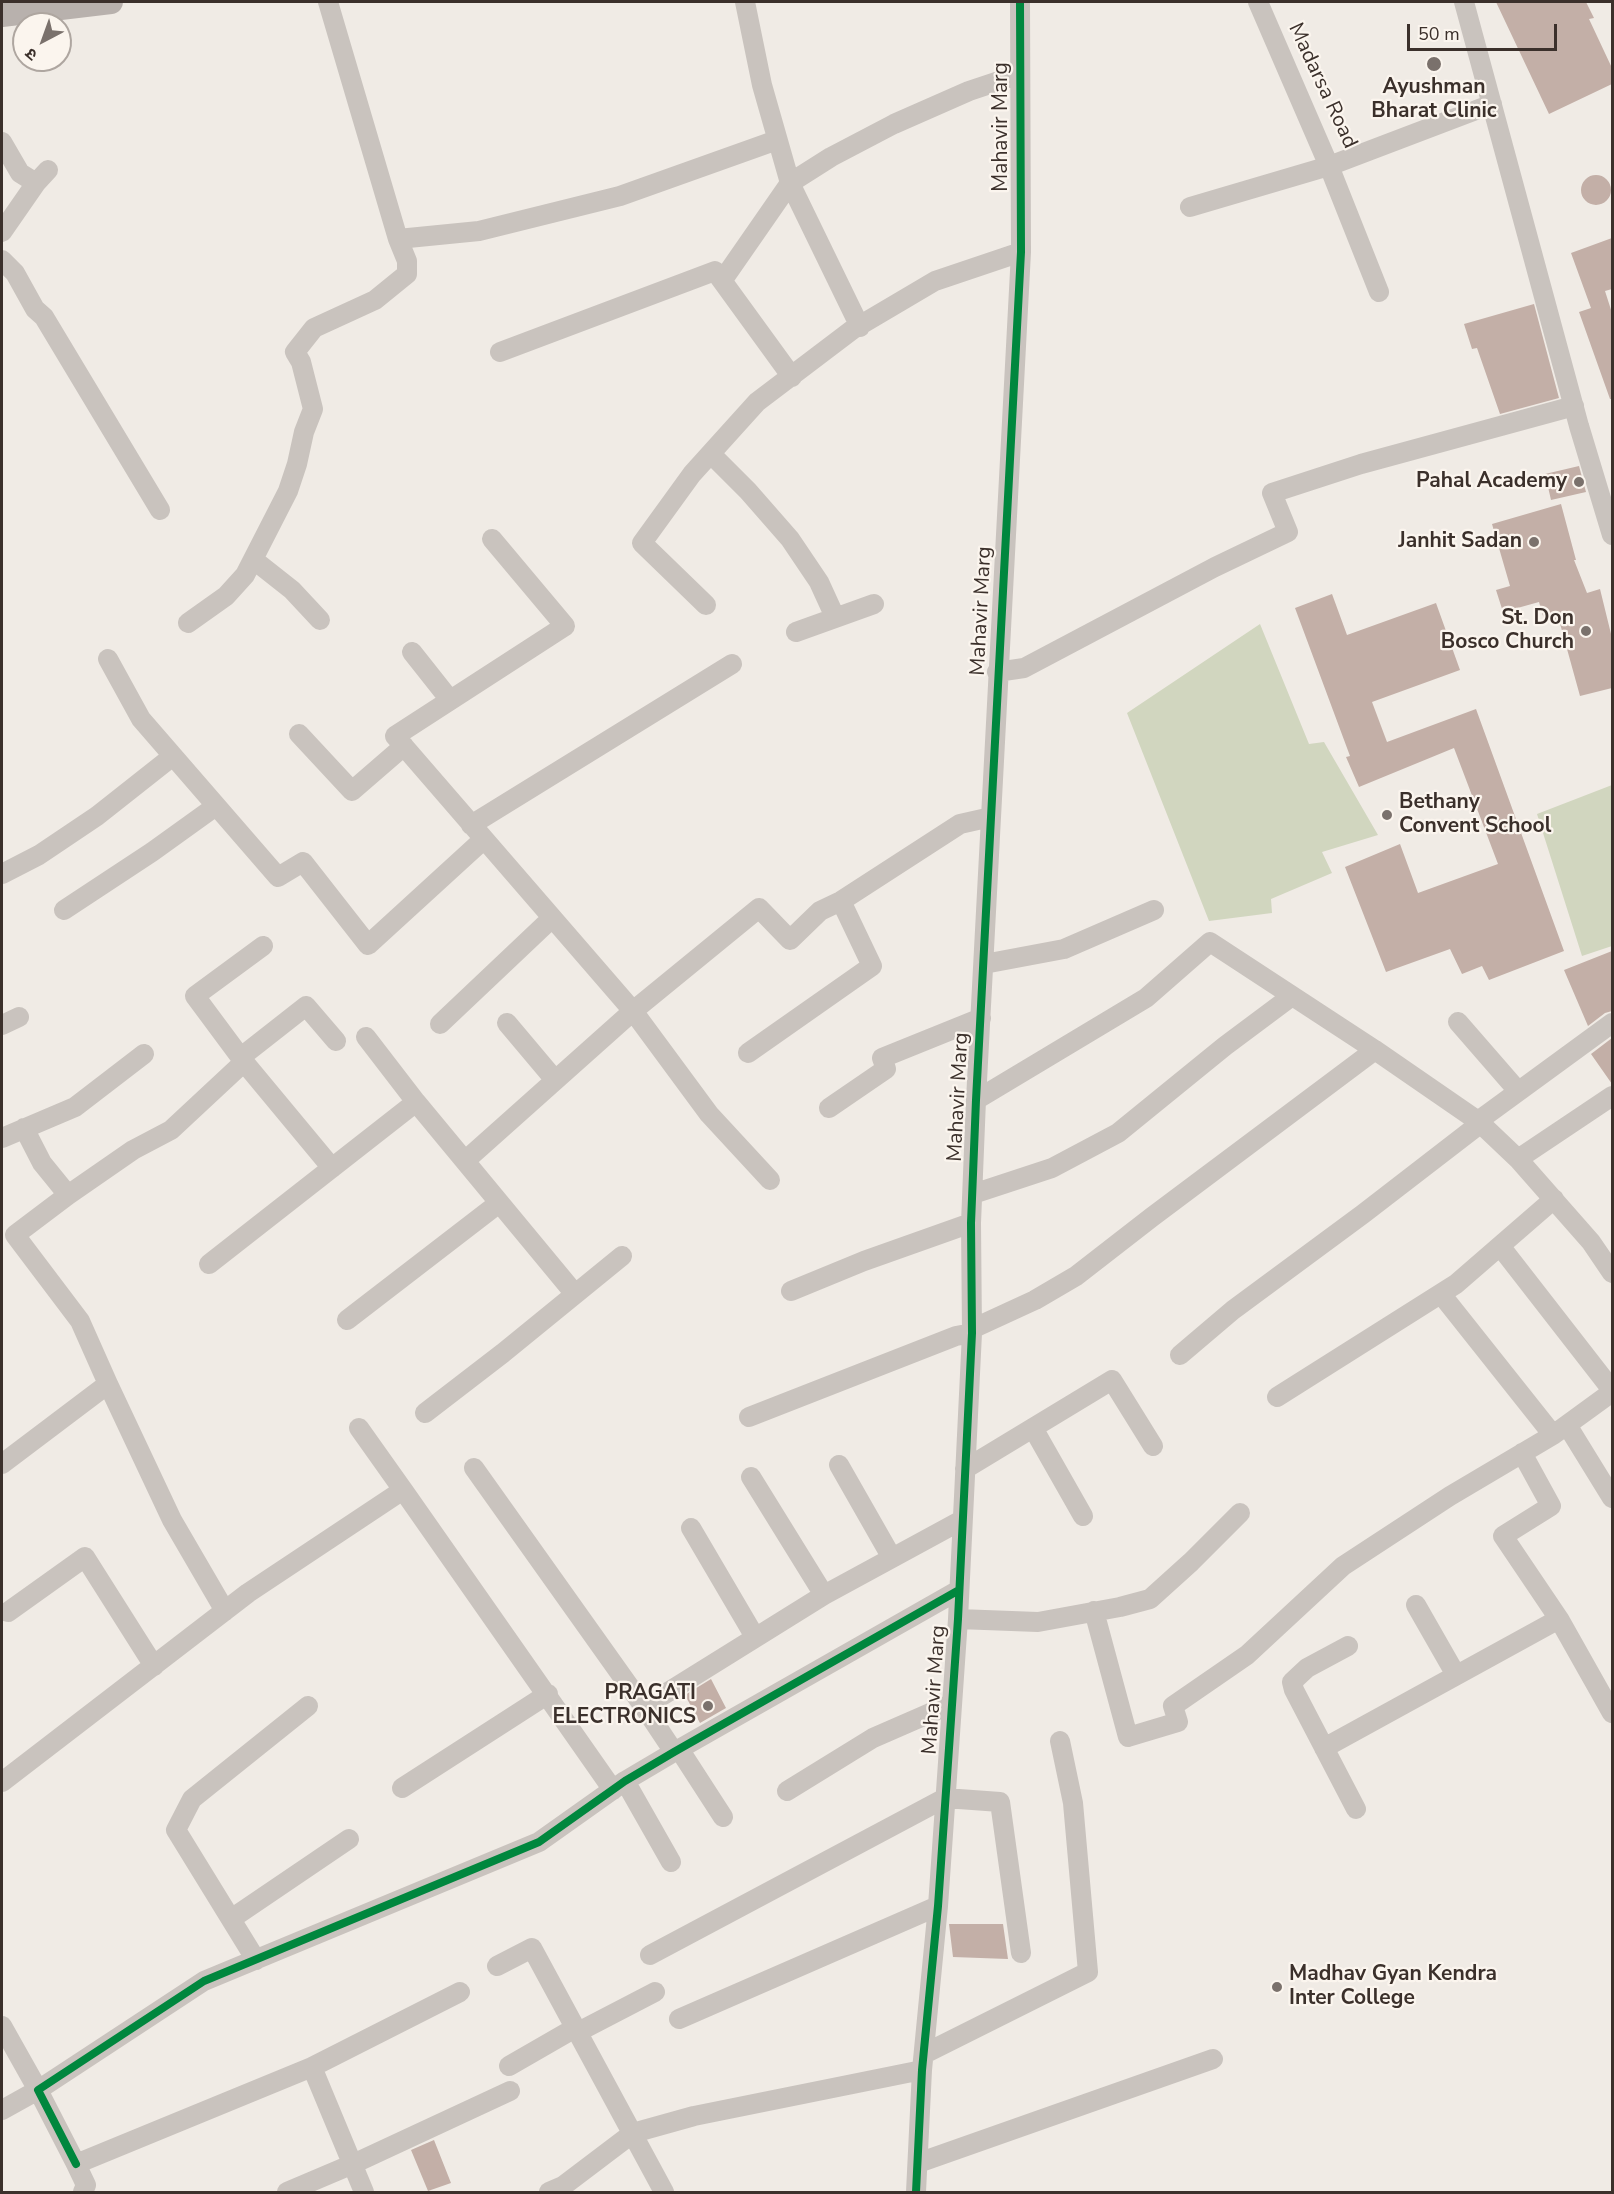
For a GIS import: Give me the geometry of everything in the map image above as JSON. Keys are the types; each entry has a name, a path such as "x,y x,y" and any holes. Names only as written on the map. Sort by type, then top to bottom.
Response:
{"main road":[{"path":"2,15 111,2"}],"street":[{"path":"188,623 226,596 245,575 288,491 304,432 314,410 301,362 295,352 314,328 375,300 407,274 407,261 398,239 328,2"},
{"path":"745,2 762,85 790,183 860,327"},
{"name":"Mahavir Marg","path":"916,2193 923,2062 938,1906 958,1619 972,1331 971,1223 976,1100 1021,252 1020,2"},
{"name":"Madarsa Road","path":"1258,2 1329,166 1492,104"},
{"path":"1464,2 1574,406 1612,535"},
{"path":"722,281 790,183 831,157 894,124 969,91 1020,74"},
{"path":"398,239 479,231 609,198 777,140"},
{"path":"2,142 20,173 42,177 2,231"},
{"path":"1190,207 1329,166 1379,292"},
{"path":"706,605 642,543 693,474 757,402 852,330 936,281 1021,252"},
{"path":"2,260 15,273 35,309 44,317 160,510"},
{"path":"500,352 716,271 792,377"},
{"path":"997,672 1024,668 1215,567 1288,532 1272,493 1371,461 1574,406"},
{"path":"711,454 748,490 790,539 819,582 835,617"},
{"path":"492,539 565,626 395,735 633,1011 709,1113 771,1180"},
{"path":"254,560 292,590 320,620"},
{"path":"796,632 874,604"},
{"path":"412,652 450,700"},
{"path":"108,659 141,719 278,877 303,862 368,945 477,832 732,664"},
{"path":"299,735 352,791 404,746"},
{"path":"2,874 39,855 97,816 173,756"},
{"path":"64,910 216,806"},
{"path":"466,1160 633,1011 759,908 790,940 820,911 841,901 960,824 991,817"},
{"path":"748,1053 872,966 841,901"},
{"path":"984,964 1064,949 1154,910"},
{"path":"440,1024 552,918"},
{"path":"976,1100 1146,998 1210,942 1375,1050 1479,1122 1518,1159 1554,1199 1591,1242 1612,1273"},
{"path":"263,946 195,996 332,1168"},
{"path":"973,1194 1052,1168 1118,1133 1225,1046 1292,996"},
{"path":"225,1611 172,1521 80,1321 15,1235 133,1150 171,1130 243,1059 306,1006 336,1041"},
{"path":"829,1108 886,1069 882,1058 981,1018"},
{"path":"1458,1022 1518,1091"},
{"path":"507,1023 555,1080"},
{"path":"1180,1355 1233,1310 1363,1215 1518,1091 1612,1023"},
{"path":"366,1037 416,1102 575,1294"},
{"path":"749,1417 972,1331 1035,1300 1076,1276 1152,1216 1375,1050"},
{"path":"2,1138 75,1107 144,1054"},
{"path":"1518,1159 1612,1096"},
{"path":"209,1264 416,1102"},
{"path":"24,1128 42,1163 68,1195"},
{"path":"1277,1397 1456,1284 1554,1199"},
{"path":"347,1320 499,1203"},
{"path":"790,1292 864,1261 971,1223"},
{"path":"1094,1611 1128,1737 1178,1722 1173,1706 1246,1655 1343,1566 1450,1496 1560,1430 1612,1391 1500,1246"},
{"path":"425,1413 622,1256"},
{"path":"1441,1294 1560,1430 1612,1498"},
{"path":"965,1469 1112,1380 1153,1446"},
{"path":"2,1464 108,1384"},
{"path":"360,1428 548,1694 619,1786 671,1862"},
{"path":"1033,1428 1083,1516"},
{"path":"1522,1453 1551,1506 1503,1536 1559,1619 1612,1713"},
{"path":"839,1465 892,1558"},
{"path":"474,1468 723,1817"},
{"path":"751,1477 824,1595"},
{"path":"2,1782 248,1593 403,1490"},
{"path":"958,1619 1038,1622 1150,1599 1191,1562 1240,1512"},
{"path":"644,1707 824,1595 962,1520"},
{"path":"691,1528 755,1636"},
{"path":"8,1612 85,1557 154,1666"},
{"path":"2,2110 38,2090 204,1981 539,1842 619,1786 676,1750 959,1590"},
{"path":"1416,1605 1456,1675"},
{"path":"1324,1748 1559,1619"},
{"path":"1347,1646 1307,1668 1292,1682 1294,1690 1356,1809"},
{"path":"402,1788 548,1694"},
{"path":"787,1791 873,1738 951,1704"},
{"path":"256,1960 176,1830 192,1799 308,1706"},
{"path":"549,2193 563,2186 633,2133 694,2116 923,2062 1088,1972 1073,1803 1060,1741"},
{"path":"650,1955 945,1798 1000,1802 1020,1953"},
{"path":"231,1919 349,1839"},
{"path":"679,2019 938,1906"},
{"path":"497,1966 532,1948 664,2193"},
{"path":"76,2164 312,2067 460,1992"},
{"path":"509,2066 655,1992"},
{"path":"2,2026 76,2164 86,2185 83,2193"},
{"path":"918,2163 1213,2060"},
{"path":"312,2067 364,2193"},
{"path":"287,2193 510,2091"}],"green space":[{"path":"1260,624 1309,744 1324,742 1378,835 1322,852 1332,873 1271,899 1272,913 1209,921 1127,713"},
{"path":"1612,785 1612,946 1582,956 1537,814"}],"building":[{"path":"1496,2 1586,2 1594,18 1589,19 1612,68 1612,84 1549,114"},
{"path":"1596,175 1602,176 1610,184 1610,196 1602,204 1596,205 1590,204 1582,196 1581,190 1582,184 1590,176"},
{"path":"1612,238 1612,289 1605,291 1612,313 1612,399 1610,399 1579,312 1591,308 1571,253"},
{"path":"1534,304 1559,398 1500,414 1477,348 1472,349 1464,324"},
{"path":"1579,466 1586,492 1551,500 1545,474"},
{"path":"1561,504 1576,560 1574,560 1587,593 1600,589 1612,638 1612,688 1580,696 1559,620 1545,623 1539,602 1503,612 1496,590 1510,586 1492,524"},
{"path":"1332,594 1347,635 1436,603 1460,670 1372,702 1387,742 1476,709 1564,951 1489,980 1482,966 1462,974 1450,949 1386,972 1345,867 1400,844 1418,893 1498,864 1454,748 1359,787 1346,757 1350,756 1295,608"},
{"path":"1612,951 1612,1011 1605,1013 1588,1026 1564,970"},
{"path":"1612,1038 1612,1084 1591,1054"},
{"name":"PRAGATI ELECTRONICS","path":"711,1679 726,1708 700,1723 685,1695"},
{"path":"949,1924 1003,1924 1008,1959 953,1957"},
{"path":"434,2140 451,2183 428,2191 411,2150"}],"cycle path":[{"path":"916,2192 922,2070 938,1906 958,1619 972,1333 971,1223 976,1100 1021,252 1020,2"},
{"path":"76,2164 38,2090 204,1981 539,1842 625,1781 959,1590"}],"place":[{"name":"Ayushman Bharat Clinic","path":"1434,64"},
{"name":"Pahal Academy","path":"1579,482"},
{"name":"Janhit Sadan","path":"1534,542"},
{"name":"St. Don Bosco Church","path":"1586,631"},
{"name":"Bethany Convent School","path":"1387,815"},
{"name":"PRAGATI ELECTRONICS","path":"708,1706"},
{"name":"Madhav Gyan Kendra Inter College","path":"1277,1987"}]}
